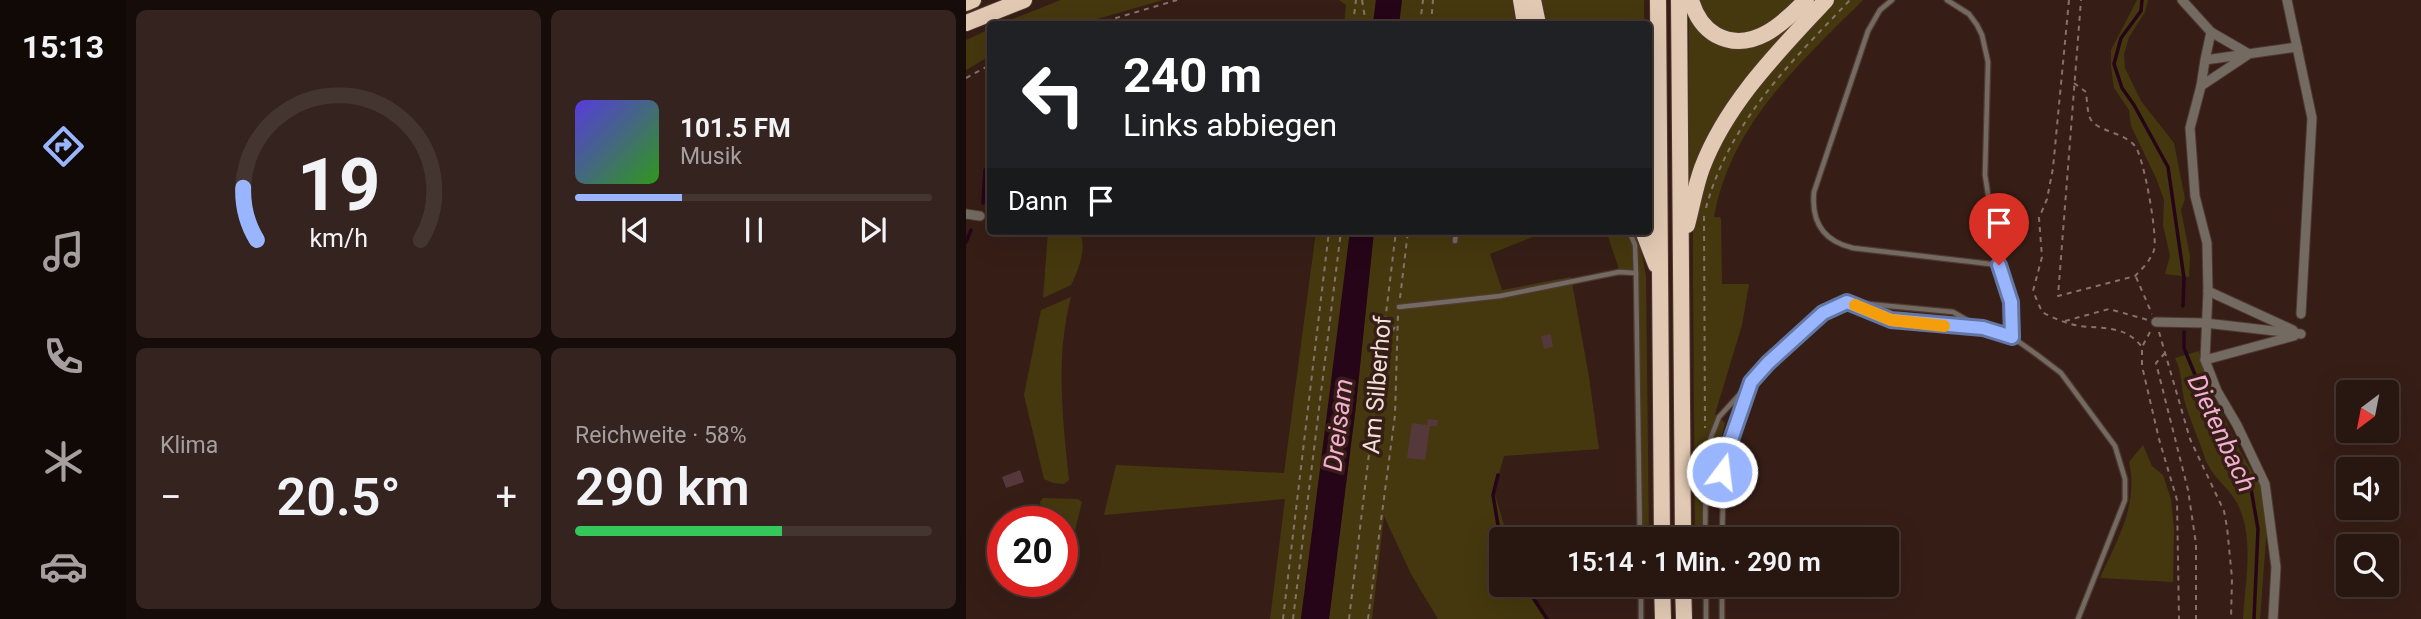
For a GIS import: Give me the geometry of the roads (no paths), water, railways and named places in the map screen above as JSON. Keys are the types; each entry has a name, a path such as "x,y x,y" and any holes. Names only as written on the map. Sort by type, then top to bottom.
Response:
{"highway":[{"path":"966,3 973,0"},
{"path":"970,22 1024,0"},
{"path":"1521,0 1524,21"},
{"path":"1533,0 1537,21"},
{"path":"1658,0 1662,527"},
{"path":"1679,0 1683,527"},
{"path":"1690,0 1698,19 1705,27 1726,40 1741,42 1769,31 1790,17 1806,0"},
{"path":"1681,248 1701,170 1726,120 1747,89 1826,0"},
{"path":"1652,45 1657,37"},
{"path":"1645,235 1659,272"},
{"path":"1662,597 1663,619"},
{"path":"1683,597 1684,619"}],"street":[{"path":"2182,0 2211,32 2249,54"},
{"path":"2287,0 2312,118 2301,314"},
{"path":"2211,32 2190,128 2195,196 2207,243 2205,360 2217,391 2237,425 2265,484 2276,567 2273,619"},
{"path":"2205,60 2297,47"},
{"path":"2201,86 2249,54"},
{"path":"966,215 979,216"},
{"path":"2208,291 2301,334"},
{"path":"2156,322 2205,323 2301,334"},
{"path":"2205,360 2301,334"}],"lane":[{"path":"1892,0 1880,10 1868,31 1814,192 1813,214 1817,224 1831,239 1853,248 1999,265"},
{"path":"1947,0 1969,14 1977,25 1988,62 1985,175 1999,265 2011,302 2012,337"},
{"path":"1455,241 1456,235"},
{"path":"1630,235 1636,272 1640,527"},
{"name":"Am Silberhof","path":"1399,307 1500,296 1619,272 1636,272"},
{"path":"1847,302 1891,320 1983,328"},
{"path":"1705,527 1706,450 1719,418 1768,363 1823,313 1847,302 1953,313 1983,328 2012,337 2061,373 2109,437 2123,468 2126,490 2121,513 2078,619"},
{"path":"1722,527 1724,460 1751,382"},
{"path":"1641,597 1641,619"},
{"path":"1706,597 1706,619"},
{"path":"1722,597 1722,619"}],"water":[{"path":"1376,0 1402,0 1399,21 1373,21"},
{"name":"Dreisam","path":"1349,235 1374,235 1356,405 1329,619 1301,619"}],"waterway":[{"name":"Dietenbach","path":"2142,0 2141,11 2121,38 2114,64 2122,88 2168,167 2184,278 2183,306"},
{"path":"983,203 987,169"},
{"path":"966,242 971,230"},
{"name":"Dietenbach","path":"2184,332 2184,348 2228,455 2250,483 2258,529 2254,619"},
{"path":"1498,475 1493,495 1498,527"},
{"path":"1533,597 1547,619"}]}
